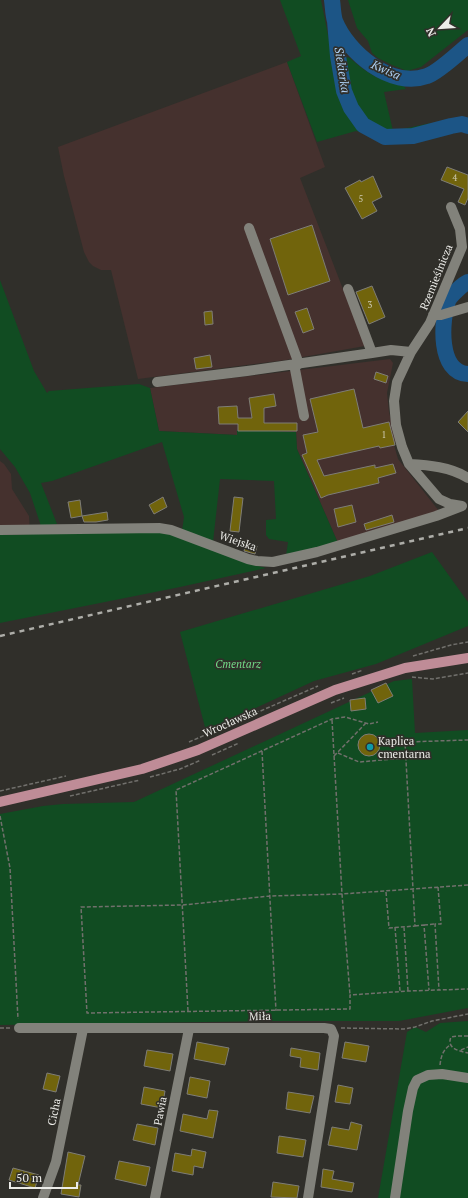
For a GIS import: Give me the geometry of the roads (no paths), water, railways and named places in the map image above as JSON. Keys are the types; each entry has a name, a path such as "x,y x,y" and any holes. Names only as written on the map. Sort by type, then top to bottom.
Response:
{"main road":[{"name":"Wrocławska","path":"0,802 142,769 198,750 307,701 342,687 405,668 468,658"}],"street":[{"name":"Rzemieślnicza","path":"452,207 460,229 462,247 437,315 411,352 397,382 394,401 396,425 402,447 409,464 439,499 450,504 465,506"},
{"path":"249,228 296,364 304,416"},
{"path":"348,289 372,352"},
{"path":"437,315 468,307"},
{"path":"157,382 296,364 372,352 391,350 411,352"},
{"path":"409,464 423,464 447,469 468,478"},
{"name":"Wiejska","path":"0,530 159,528 171,530 248,559 273,562 342,545 465,506"},
{"name":"Miła","path":"19,1028 331,1029 334,1036 308,1198"},
{"name":"Cicha","path":"44,1198 56,1162 83,1029"},
{"name":"Pawia","path":"155,1198 189,1029"},
{"path":"395,1198 413,1088 417,1080 428,1075 438,1074 468,1078"}],"waterway":[{"name":"Kwisa","path":"332,0 333,14 341,33 360,56 385,73 413,79 427,76 448,62 468,45"},
{"name":"Siekierka","path":"335,21 338,56 344,91 351,108 363,125 385,137 413,136 462,124 468,126"},
{"name":"Kwisa","path":"456,55 468,53"},
{"name":"Siekierka","path":"468,282 457,290 448,301 443,333 444,345 451,365 458,371 468,374"}],"railway":[{"path":"0,636 468,528"}],"place":[{"name":"Kaplica cmentarna","path":"370,747"}],"park label":[{"name":"Cmentarz","path":"238,664"}]}
